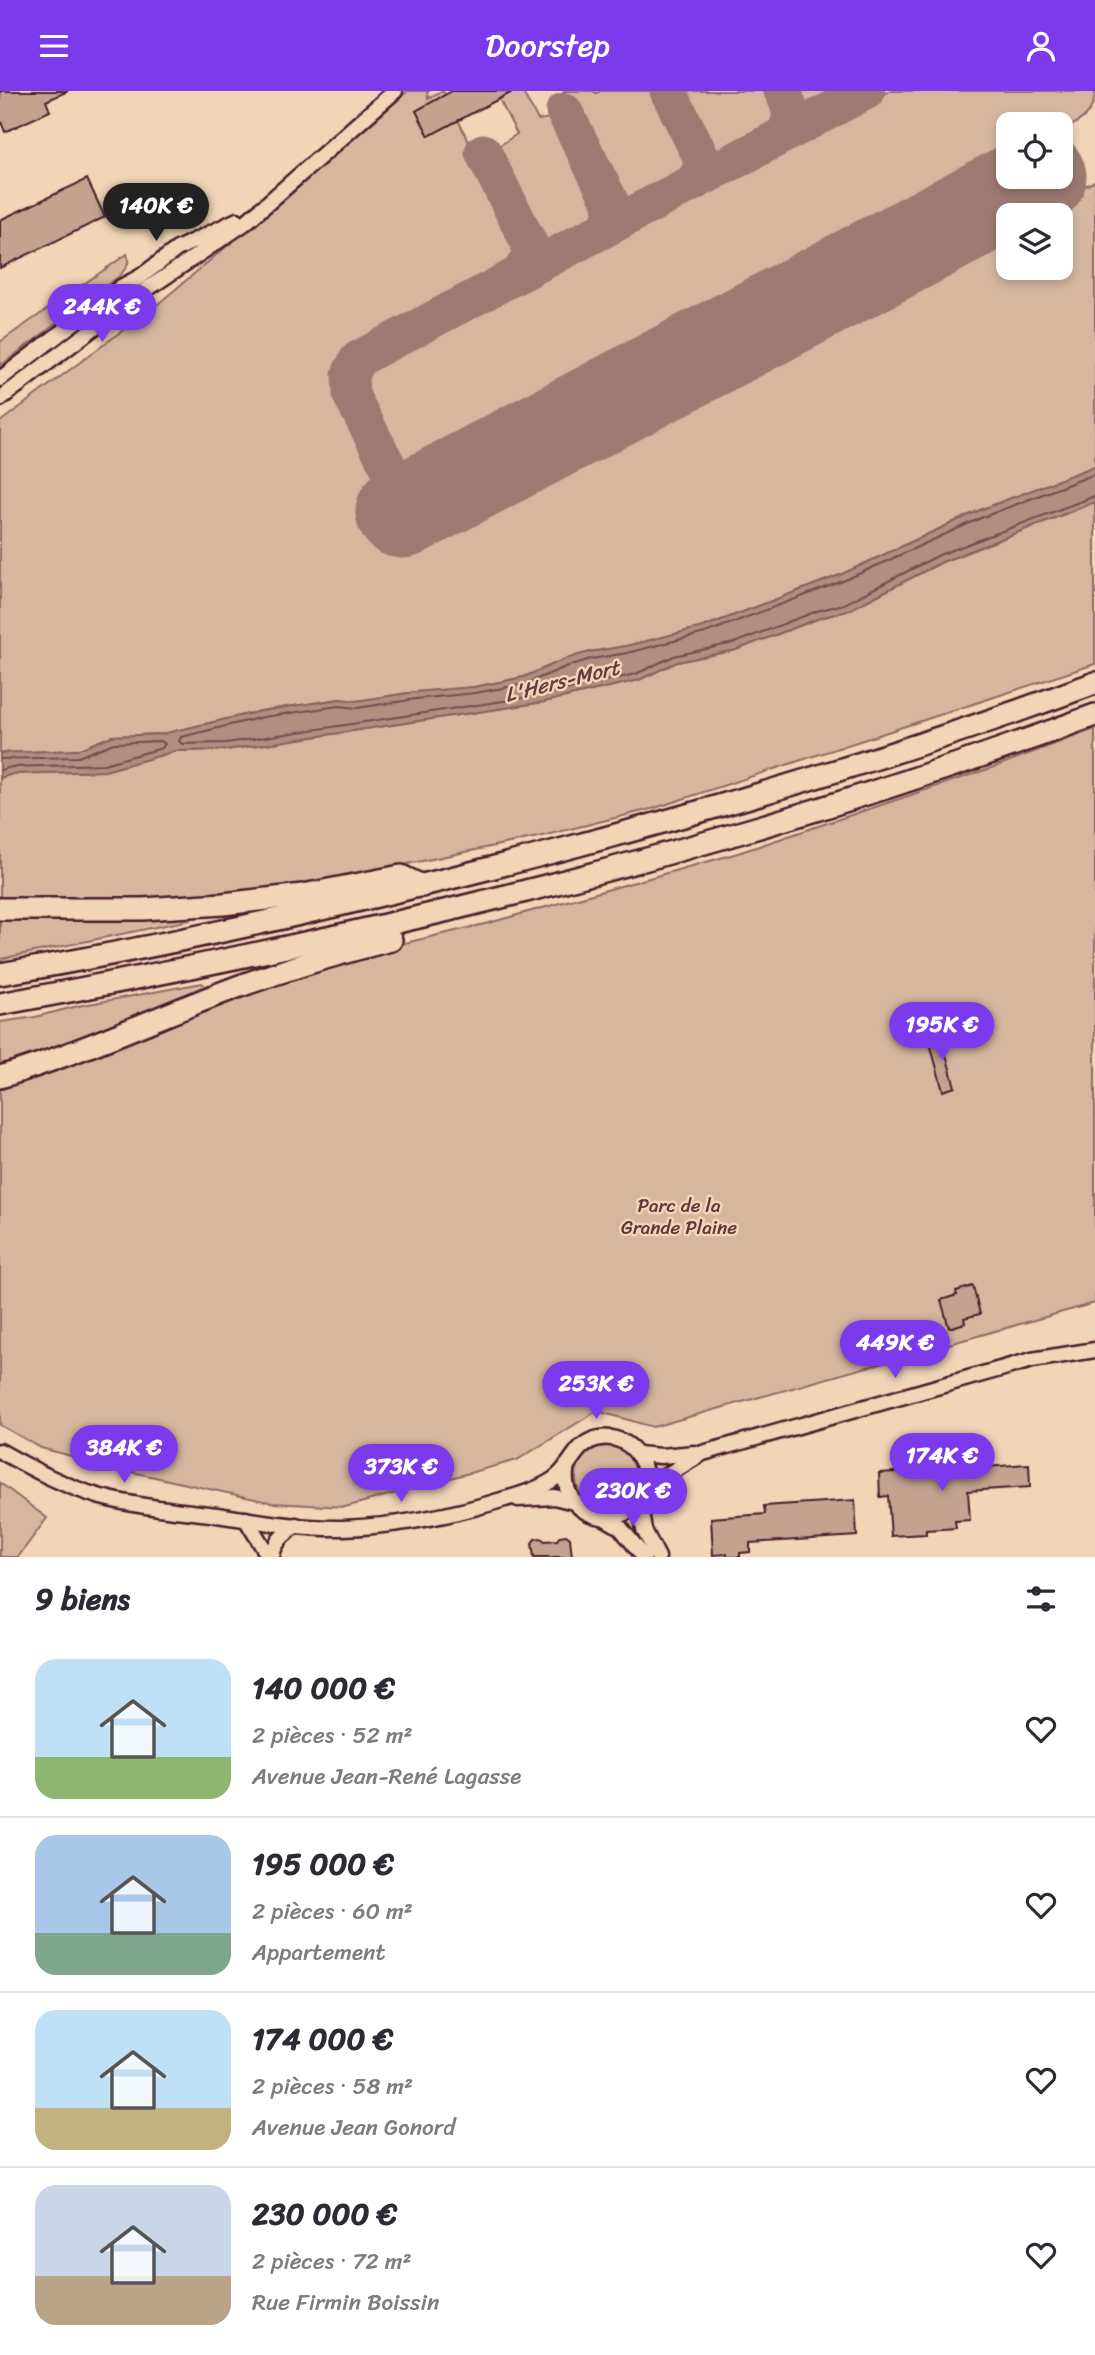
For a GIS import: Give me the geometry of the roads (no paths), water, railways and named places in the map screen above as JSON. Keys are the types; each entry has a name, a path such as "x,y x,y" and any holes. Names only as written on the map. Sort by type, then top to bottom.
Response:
{"highway":[{"path":"0,974 182,940 422,886 699,813 782,789 1095,683"},
{"path":"0,1004 187,969 526,893 836,804 1095,715"},
{"path":"0,909 143,909 223,905 303,895 401,876 422,886"},
{"path":"0,1077 83,1049 236,988 343,952 393,939 526,893"}],"street":[{"path":"0,399 128,302 232,233 395,91"},
{"path":"0,379 121,287 140,277 177,249 260,208"},
{"path":"177,249 186,263"},
{"path":"638,1454 660,1457 703,1453 1032,1360 1095,1350"},
{"path":"0,1451 68,1486 126,1503 296,1525 341,1528 441,1515 506,1499 552,1481 576,1450 590,1440 608,1437 624,1442 638,1454 645,1474 642,1494 644,1530 658,1557"},
{"path":"605,1518 625,1513 642,1494 703,1453"},
{"path":"567,1465 567,1488 574,1502 587,1514 605,1518 620,1527 644,1557"},
{"path":"506,1499 554,1497 574,1502"},
{"path":"246,1519 271,1557"},
{"path":"271,1557 281,1537 296,1525"}],"water":[{"name":"L'Hers-Mort","path":"1095,466 1095,502 942,562 847,611 820,618 736,650 677,662 639,680 544,702 226,750 176,751 105,771 13,774 0,778 0,753 77,750 112,736 162,734 261,711 340,699 356,701 474,687 524,677 565,659 590,652 703,627 840,575 980,510"}],"park label":[{"name":"Parc de la Grande Plaine","path":"679,1216"}]}
